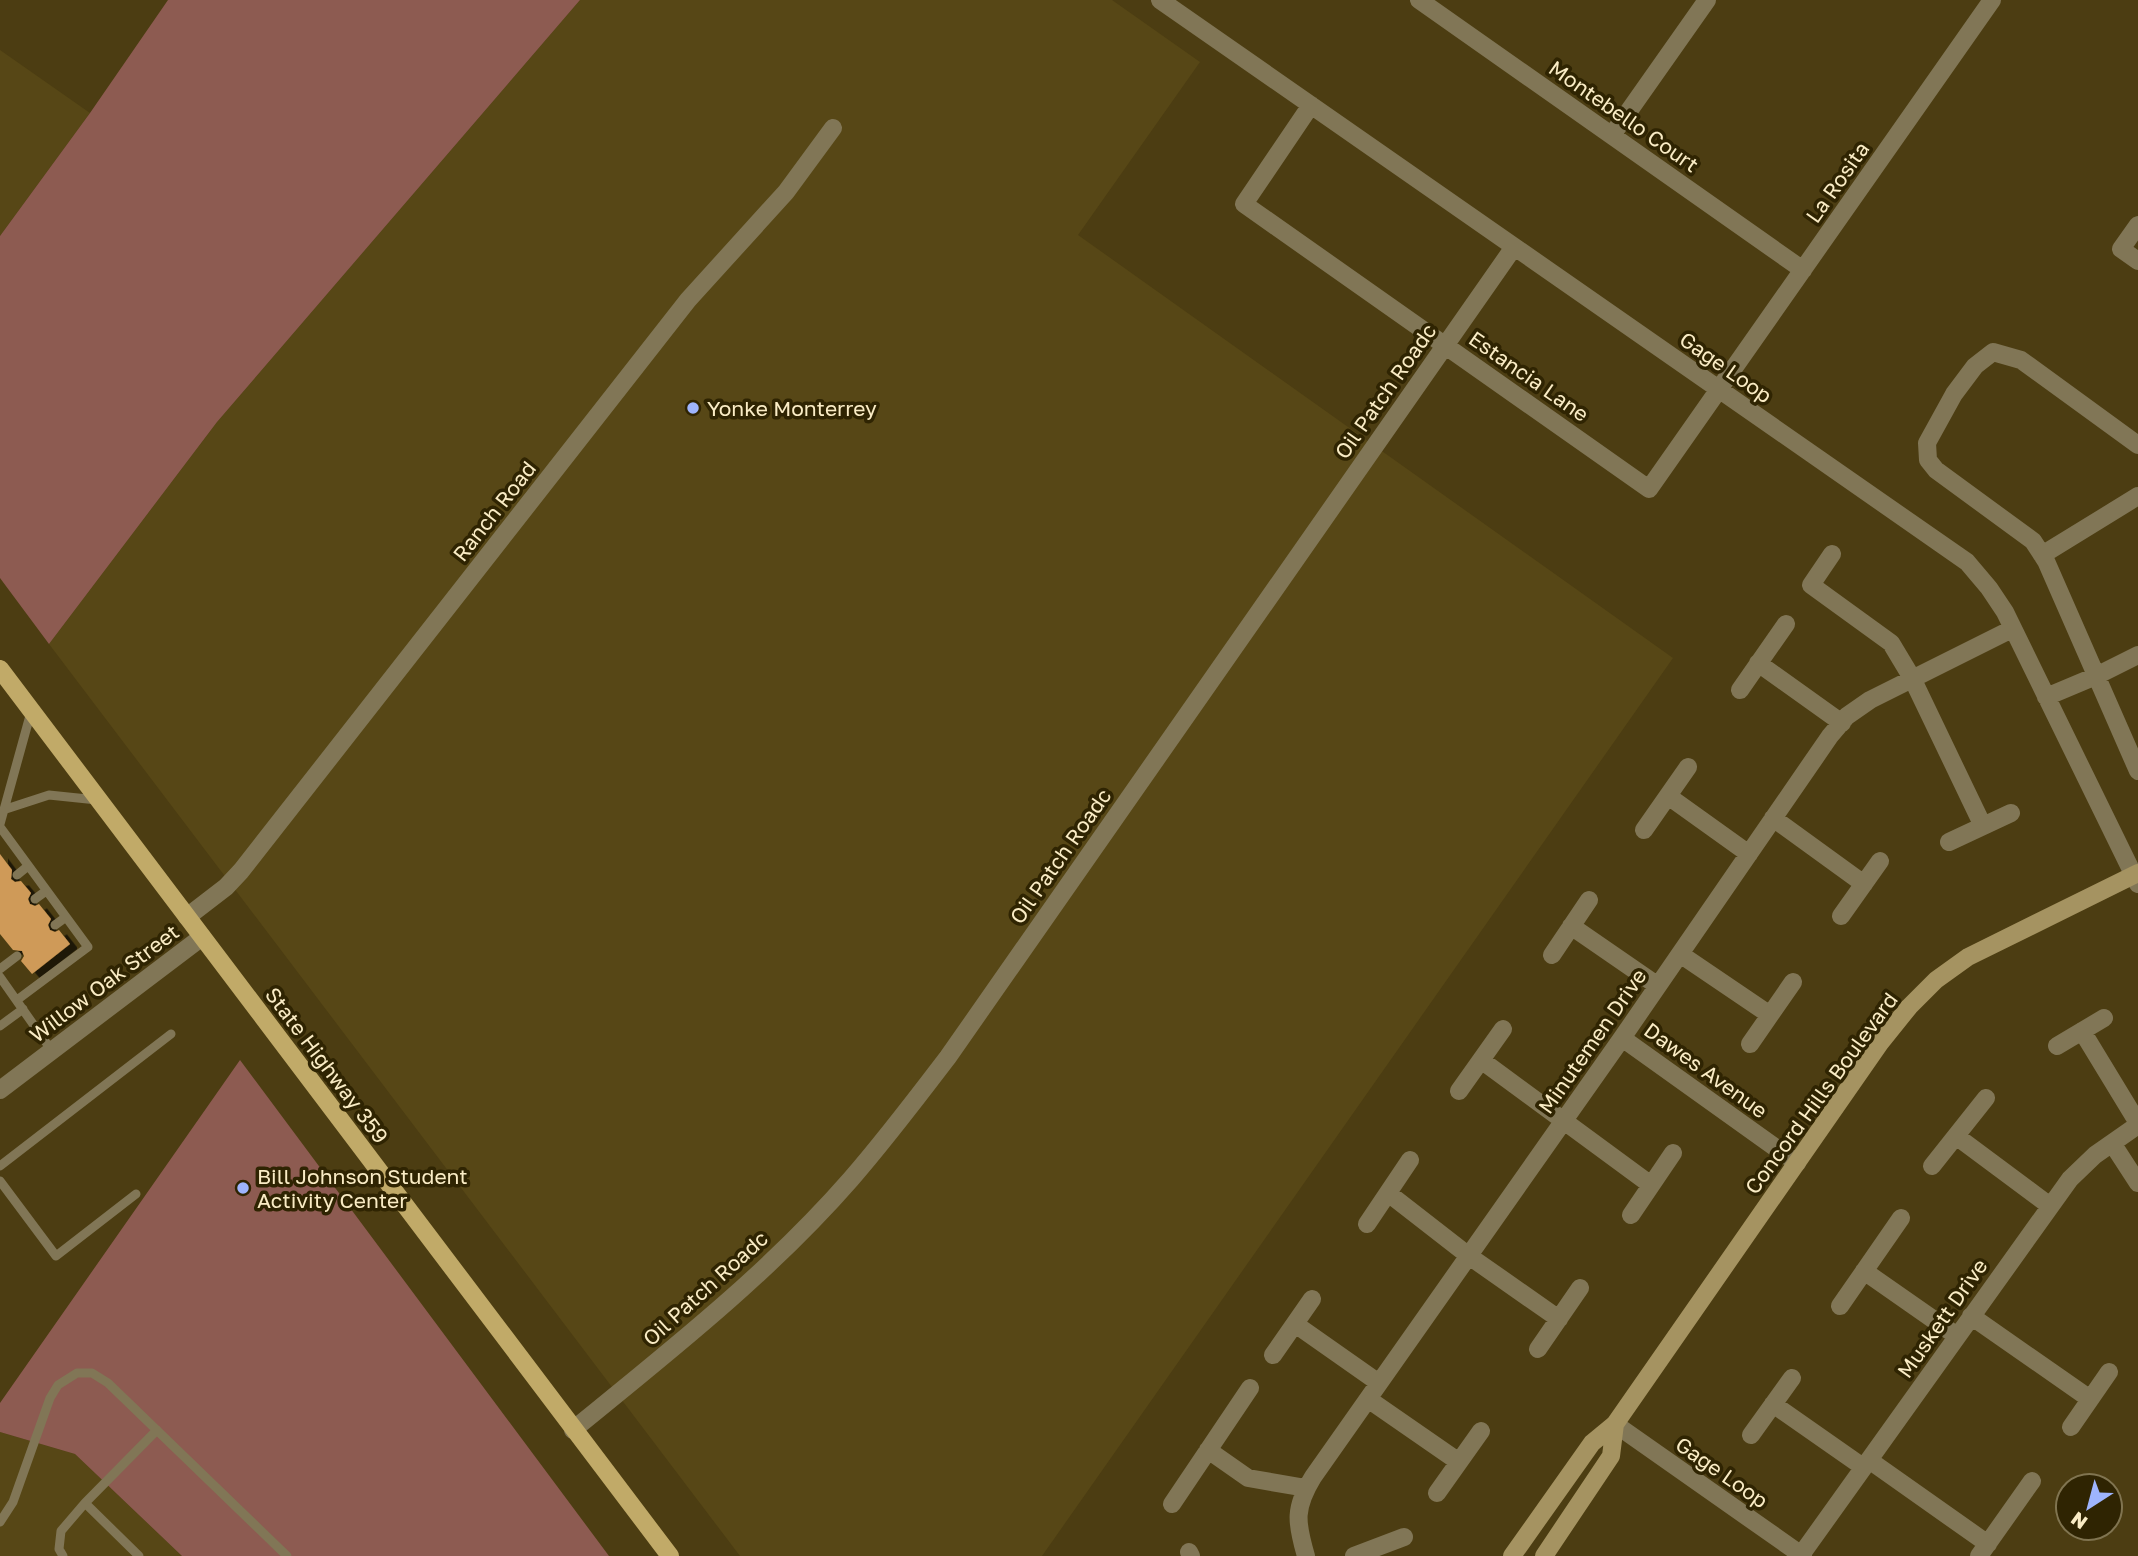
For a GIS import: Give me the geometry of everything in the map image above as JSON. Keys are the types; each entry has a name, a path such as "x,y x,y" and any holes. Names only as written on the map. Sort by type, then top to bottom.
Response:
{"main road":[{"name":"State Highway 359","path":"0,669 670,1556"}],"street":[{"name":"Gage Loop","path":"1160,0 1967,562 2005,612 2137,877"},
{"name":"Montebello Court","path":"1419,0 1803,270"},
{"path":"1612,135 1707,0"},
{"name":"La Rosita","path":"1719,390 1992,0"},
{"name":"Estancia Lane","path":"1311,105 1244,204 1649,489 1719,390"},
{"name":"Ranch Road","path":"187,916 226,887 241,871 688,300 786,192 833,128"},
{"path":"2138,225 2121,249 2138,261"},
{"name":"Oil Patch Roadc","path":"573,1430 713,1315 806,1227 891,1132 948,1058 1514,247"},
{"path":"2138,445 2021,360 1993,352 1975,366 1954,394 1927,443 1928,460 1936,470 2032,541 2042,555 2059,586 2138,771"},
{"path":"2042,555 2138,496"},
{"path":"1832,554 1811,586 1891,643 1912,678 1983,826"},
{"path":"1740,690 1786,624"},
{"name":"Minutemen Drive","path":"1300,1554 1297,1515 1306,1488 1842,723 1870,700 2012,629"},
{"path":"2046,697 2138,655"},
{"path":"1758,663 1842,723"},
{"path":"1644,830 1688,766"},
{"path":"1668,796 1749,854"},
{"path":"1949,842 2011,813"},
{"path":"1773,818 1864,884"},
{"path":"1841,916 1881,860"},
{"name":"Concord Hills Boulevard","path":"1512,1556 1592,1443 1615,1424 1880,1044 1909,1007 1936,981 1968,957 2137,877"},
{"path":"1552,955 1589,900"},
{"path":"1571,926 1658,986"},
{"name":"Willow Oak Street","path":"0,1090 202,937"},
{"path":"1680,954 1770,1015"},
{"path":"1749,1044 1793,982"},
{"path":"2057,1046 2104,1018"},
{"path":"1459,1091 1503,1029"},
{"path":"2082,1031 2138,1124"},
{"name":"Dawes Avenue","path":"1622,1038 1797,1163"},
{"path":"1481,1060 1651,1185"},
{"path":"1932,1166 1986,1098"},
{"name":"Muskett Drive","path":"1802,1555 2070,1179 2138,1124"},
{"path":"1956,1136 2050,1206"},
{"path":"2112,1143 2138,1183"},
{"path":"1631,1215 1673,1153"},
{"path":"1367,1224 1410,1160"},
{"path":"1388,1193 1469,1256 1559,1319"},
{"path":"1840,1306 1901,1218"},
{"path":"1864,1271 1957,1336"},
{"path":"1538,1349 1580,1288"},
{"path":"1273,1355 1312,1300"},
{"path":"1971,1316 2090,1399"},
{"path":"1295,1324 1379,1383"},
{"path":"2071,1427 2109,1372"},
{"path":"1751,1435 1792,1378"},
{"path":"1172,1504 1250,1388"},
{"path":"1368,1399 1459,1462"},
{"path":"1773,1404 1866,1463 1984,1550 2032,1480"},
{"name":"Gage Loop","path":"1615,1424 1802,1555"},
{"name":"Concord Hills Boulevard","path":"1544,1556 1611,1456 1615,1424"},
{"path":"1437,1493 1481,1431"},
{"path":"1208,1450 1248,1478 1306,1488"},
{"path":"1354,1556 1404,1537"}],"lane":[{"path":"17,999 88,947 0,825 32,710"},
{"path":"3,810 49,795 99,800"},
{"path":"17,875 29,866"},
{"path":"36,900 46,891"},
{"path":"55,925 66,917"},
{"path":"0,969 17,956"},
{"path":"0,977 52,1051"},
{"path":"0,1026 23,1009"},
{"path":"0,1166 171,1034"},
{"path":"0,1181 56,1256 136,1194"},
{"path":"0,1522 13,1502 50,1398 66,1379 77,1373 93,1373 108,1383 287,1556"},
{"path":"63,1556 59,1549 61,1531 157,1430"},
{"path":"85,1503 139,1556"}],"shaded area":[{"path":"168,0 580,0 217,422 49,644 0,578 0,236"},
{"path":"580,0 1112,0 1200,62 1078,235 1673,658 1042,1556 740,1556 49,644 217,422"},
{"path":"0,50 90,113 0,236"},
{"name":"Bill Johnson Student Activity Center","path":"240,1060 609,1556 182,1556 75,1454 0,1432 0,1403"},
{"path":"0,1432 75,1454 182,1556 0,1556"}],"building":[{"path":"0,854 12,870 11,879 15,882 21,881 31,893 28,899 30,904 39,904 51,919 48,925 50,930 59,930 70,944 32,974 21,961 24,956 22,951 13,950 0,934"}],"place":[{"name":"Yonke Monterrey","path":"693,408"},
{"name":"Bill Johnson Student Activity Center","path":"243,1188"}]}
